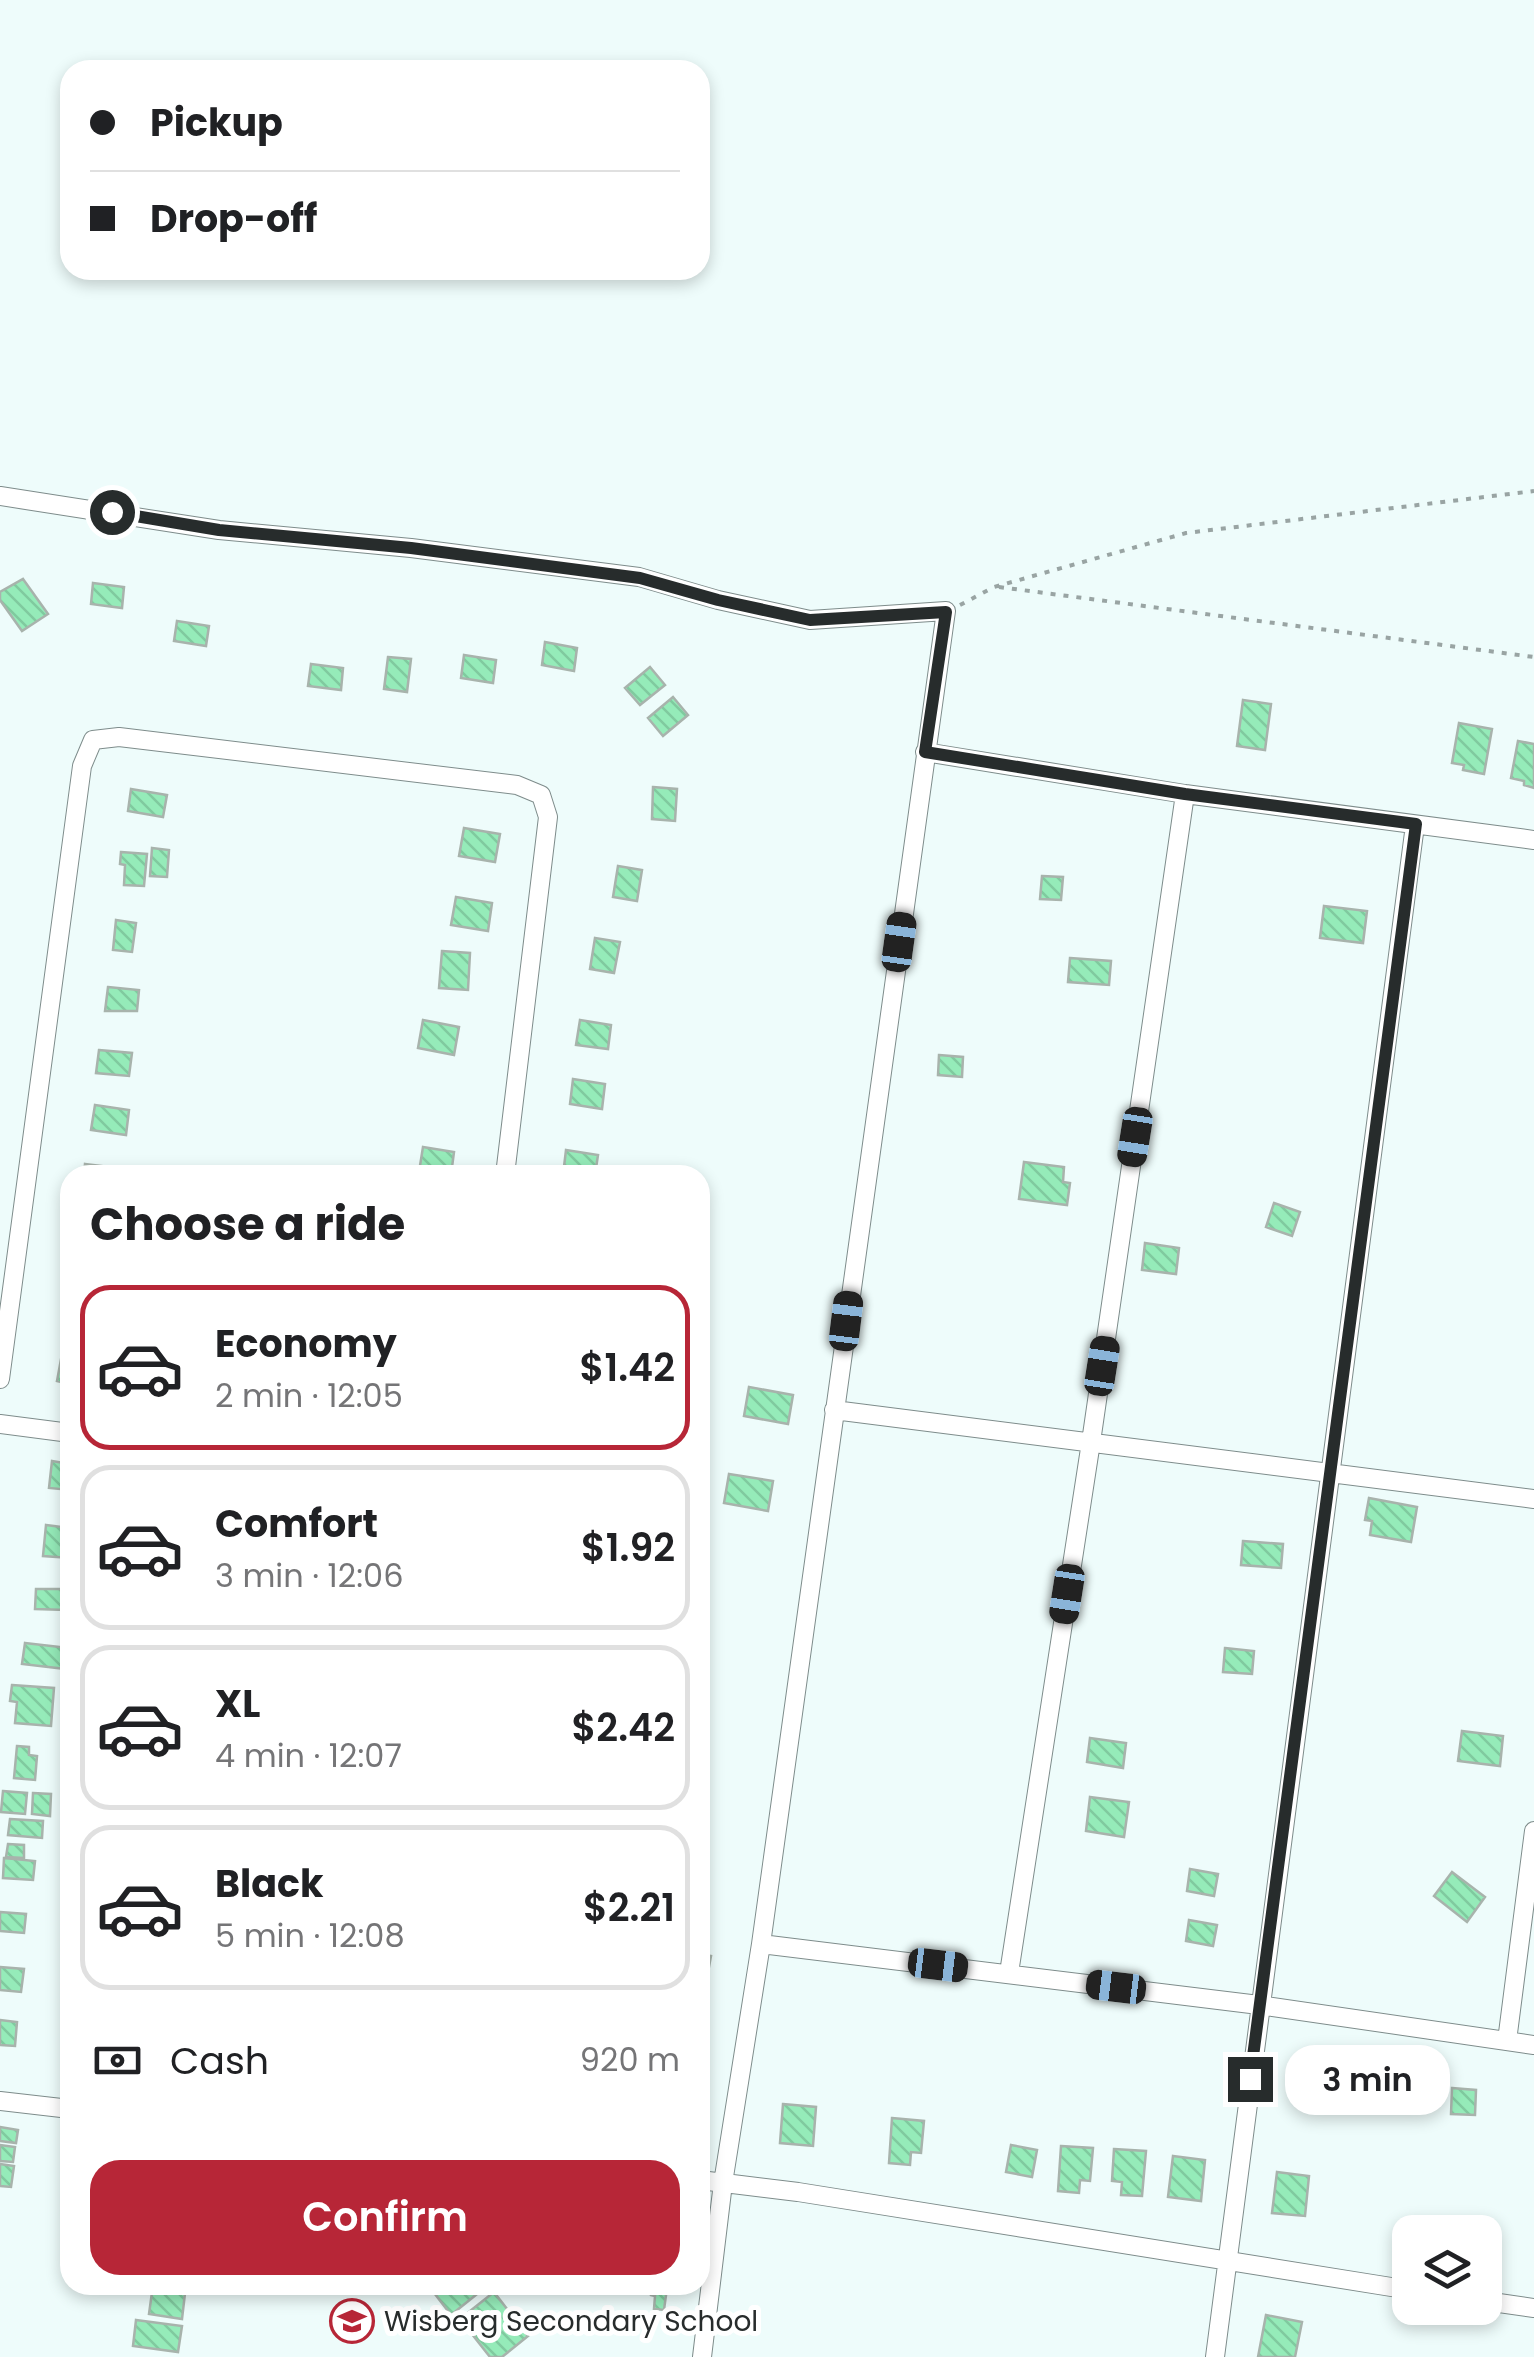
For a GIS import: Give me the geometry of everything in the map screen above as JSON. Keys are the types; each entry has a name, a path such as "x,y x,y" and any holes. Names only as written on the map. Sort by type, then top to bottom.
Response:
{"street":[{"path":"0,496 219,530 411,548 640,578 810,620 946,612 710,2291"},
{"path":"0,1378 82,766 93,740 119,737 517,785 541,795 548,817 506,1165"},
{"path":"925,752 1185,794 1534,840"},
{"path":"1008,1974 1185,794"},
{"path":"1215,2357 1416,824"},
{"path":"834,1410 1534,1499"},
{"path":"0,1424 60,1432"},
{"path":"1507,2041 1534,1830"},
{"path":"760,1944 1259,2005 1534,2046"},
{"path":"0,2101 60,2108"},
{"path":"710,2181 967,2218 1392,2287"},
{"path":"702,2357 709,2295"},
{"path":"1502,2303 1534,2308"}],"path":[{"path":"946,612 994,587 1186,533 1534,490"},
{"path":"994,587 1534,658"}],"building":[{"path":"23,579 48,614 22,631 0,600 0,592"},
{"path":"93,583 124,587 122,608 91,604"},
{"path":"177,621 209,626 206,646 174,641"},
{"path":"545,642 577,648 574,671 542,665"},
{"path":"464,655 496,660 493,683 461,678"},
{"path":"388,657 411,659 407,692 384,689"},
{"path":"311,664 343,668 341,690 308,686"},
{"path":"650,667 665,685 640,705 625,688"},
{"path":"673,697 688,715 663,736 648,718"},
{"path":"1243,700 1271,704 1265,750 1237,746"},
{"path":"1459,723 1492,729 1484,774 1463,770 1464,765 1452,763"},
{"path":"1518,741 1534,744 1534,788 1511,778"},
{"path":"653,787 677,789 675,821 652,819"},
{"path":"131,789 167,795 163,817 128,811"},
{"path":"464,828 500,834 495,862 459,856"},
{"path":"152,848 169,850 167,877 150,876"},
{"path":"121,852 147,854 144,886 124,885"},
{"path":"618,866 642,870 637,901 613,897"},
{"path":"1042,876 1063,877 1061,900 1040,899"},
{"path":"456,897 492,903 488,931 451,925"},
{"path":"1324,906 1367,911 1363,943 1320,938"},
{"path":"116,920 136,923 132,952 113,950"},
{"path":"595,938 620,942 614,973 590,969"},
{"path":"442,951 470,953 468,990 439,988"},
{"path":"1070,958 1111,961 1109,985 1068,982"},
{"path":"108,987 139,990 137,1011 105,1011"},
{"path":"423,1020 459,1027 454,1055 418,1048"},
{"path":"580,1020 611,1025 608,1049 576,1045"},
{"path":"99,1050 132,1053 129,1076 96,1073"},
{"path":"939,1055 963,1057 962,1077 938,1075"},
{"path":"573,1079 605,1084 602,1109 570,1104"},
{"path":"95,1105 129,1110 126,1135 91,1130"},
{"path":"423,1147 454,1152 452,1165 420,1165"},
{"path":"566,1150 598,1155 596,1165 564,1165"},
{"path":"1024,1162 1064,1167 1063,1182 1070,1183 1067,1205 1019,1199"},
{"path":"1274,1203 1300,1212 1292,1236 1266,1227"},
{"path":"1145,1243 1179,1248 1176,1274 1142,1270"},
{"path":"749,1387 793,1395 788,1424 744,1416"},
{"path":"52,1461 60,1462 60,1489 49,1488"},
{"path":"729,1474 773,1481 768,1511 724,1503"},
{"path":"1369,1498 1417,1507 1411,1542 1370,1535 1372,1521 1365,1520"},
{"path":"46,1525 60,1527 60,1557 43,1556"},
{"path":"1243,1541 1283,1544 1281,1568 1241,1565"},
{"path":"36,1589 60,1589 60,1610 35,1609"},
{"path":"25,1643 60,1647 60,1668 22,1664"},
{"path":"1225,1648 1254,1651 1252,1674 1223,1672"},
{"path":"12,1685 54,1688 51,1726 15,1723 17,1702 10,1701"},
{"path":"1462,1731 1503,1736 1500,1766 1458,1761"},
{"path":"1090,1738 1126,1743 1123,1768 1087,1762"},
{"path":"17,1746 29,1747 29,1755 37,1756 35,1780 14,1778"},
{"path":"3,1791 27,1793 25,1814 1,1812"},
{"path":"33,1793 51,1794 50,1816 32,1814"},
{"path":"1090,1797 1129,1802 1124,1837 1086,1831"},
{"path":"10,1819 43,1821 42,1838 8,1835"},
{"path":"8,1844 24,1845 24,1858 6,1857"},
{"path":"4,1858 35,1861 33,1880 3,1878"},
{"path":"1190,1869 1218,1874 1214,1896 1187,1891"},
{"path":"1452,1872 1485,1897 1467,1922 1434,1896"},
{"path":"0,1912 26,1914 24,1933 0,1931"},
{"path":"1189,1920 1217,1925 1213,1946 1186,1941"},
{"path":"0,1967 24,1969 21,1992 0,1990"},
{"path":"0,2020 17,2022 15,2046 0,2045"},
{"path":"1452,2088 1476,2090 1475,2115 1451,2114"},
{"path":"783,2104 816,2107 813,2146 780,2143"},
{"path":"892,2118 924,2121 921,2153 911,2152 910,2165 889,2163"},
{"path":"0,2127 18,2130 16,2143 0,2141"},
{"path":"0,2145 15,2147 13,2162 0,2161"},
{"path":"1011,2145 1037,2150 1032,2177 1006,2172"},
{"path":"1061,2146 1093,2148 1090,2181 1080,2180 1079,2193 1058,2191"},
{"path":"1114,2149 1146,2151 1142,2196 1121,2195 1122,2182 1112,2181"},
{"path":"1173,2156 1205,2160 1201,2201 1168,2197"},
{"path":"0,2164 14,2166 11,2187 0,2186"},
{"path":"1277,2172 1309,2176 1305,2216 1272,2213"},
{"path":"152,2295 185,2295 182,2319 149,2314"},
{"path":"436,2295 476,2295 451,2315"},
{"path":"490,2295 496,2295 528,2336 502,2357 490,2357 460,2319"},
{"path":"651,2295 666,2295 664,2310 654,2309 655,2296"},
{"path":"1266,2315 1302,2322 1295,2357 1258,2357"},
{"path":"136,2320 182,2326 178,2352 133,2346"}],"place":[{"name":"Wisberg Secondary School","path":"352,2321"}],"route":[{"path":"112,512 219,530 521,560 640,578 810,620 946,612 925,752 1185,794 1416,824 1250,2079"}]}
